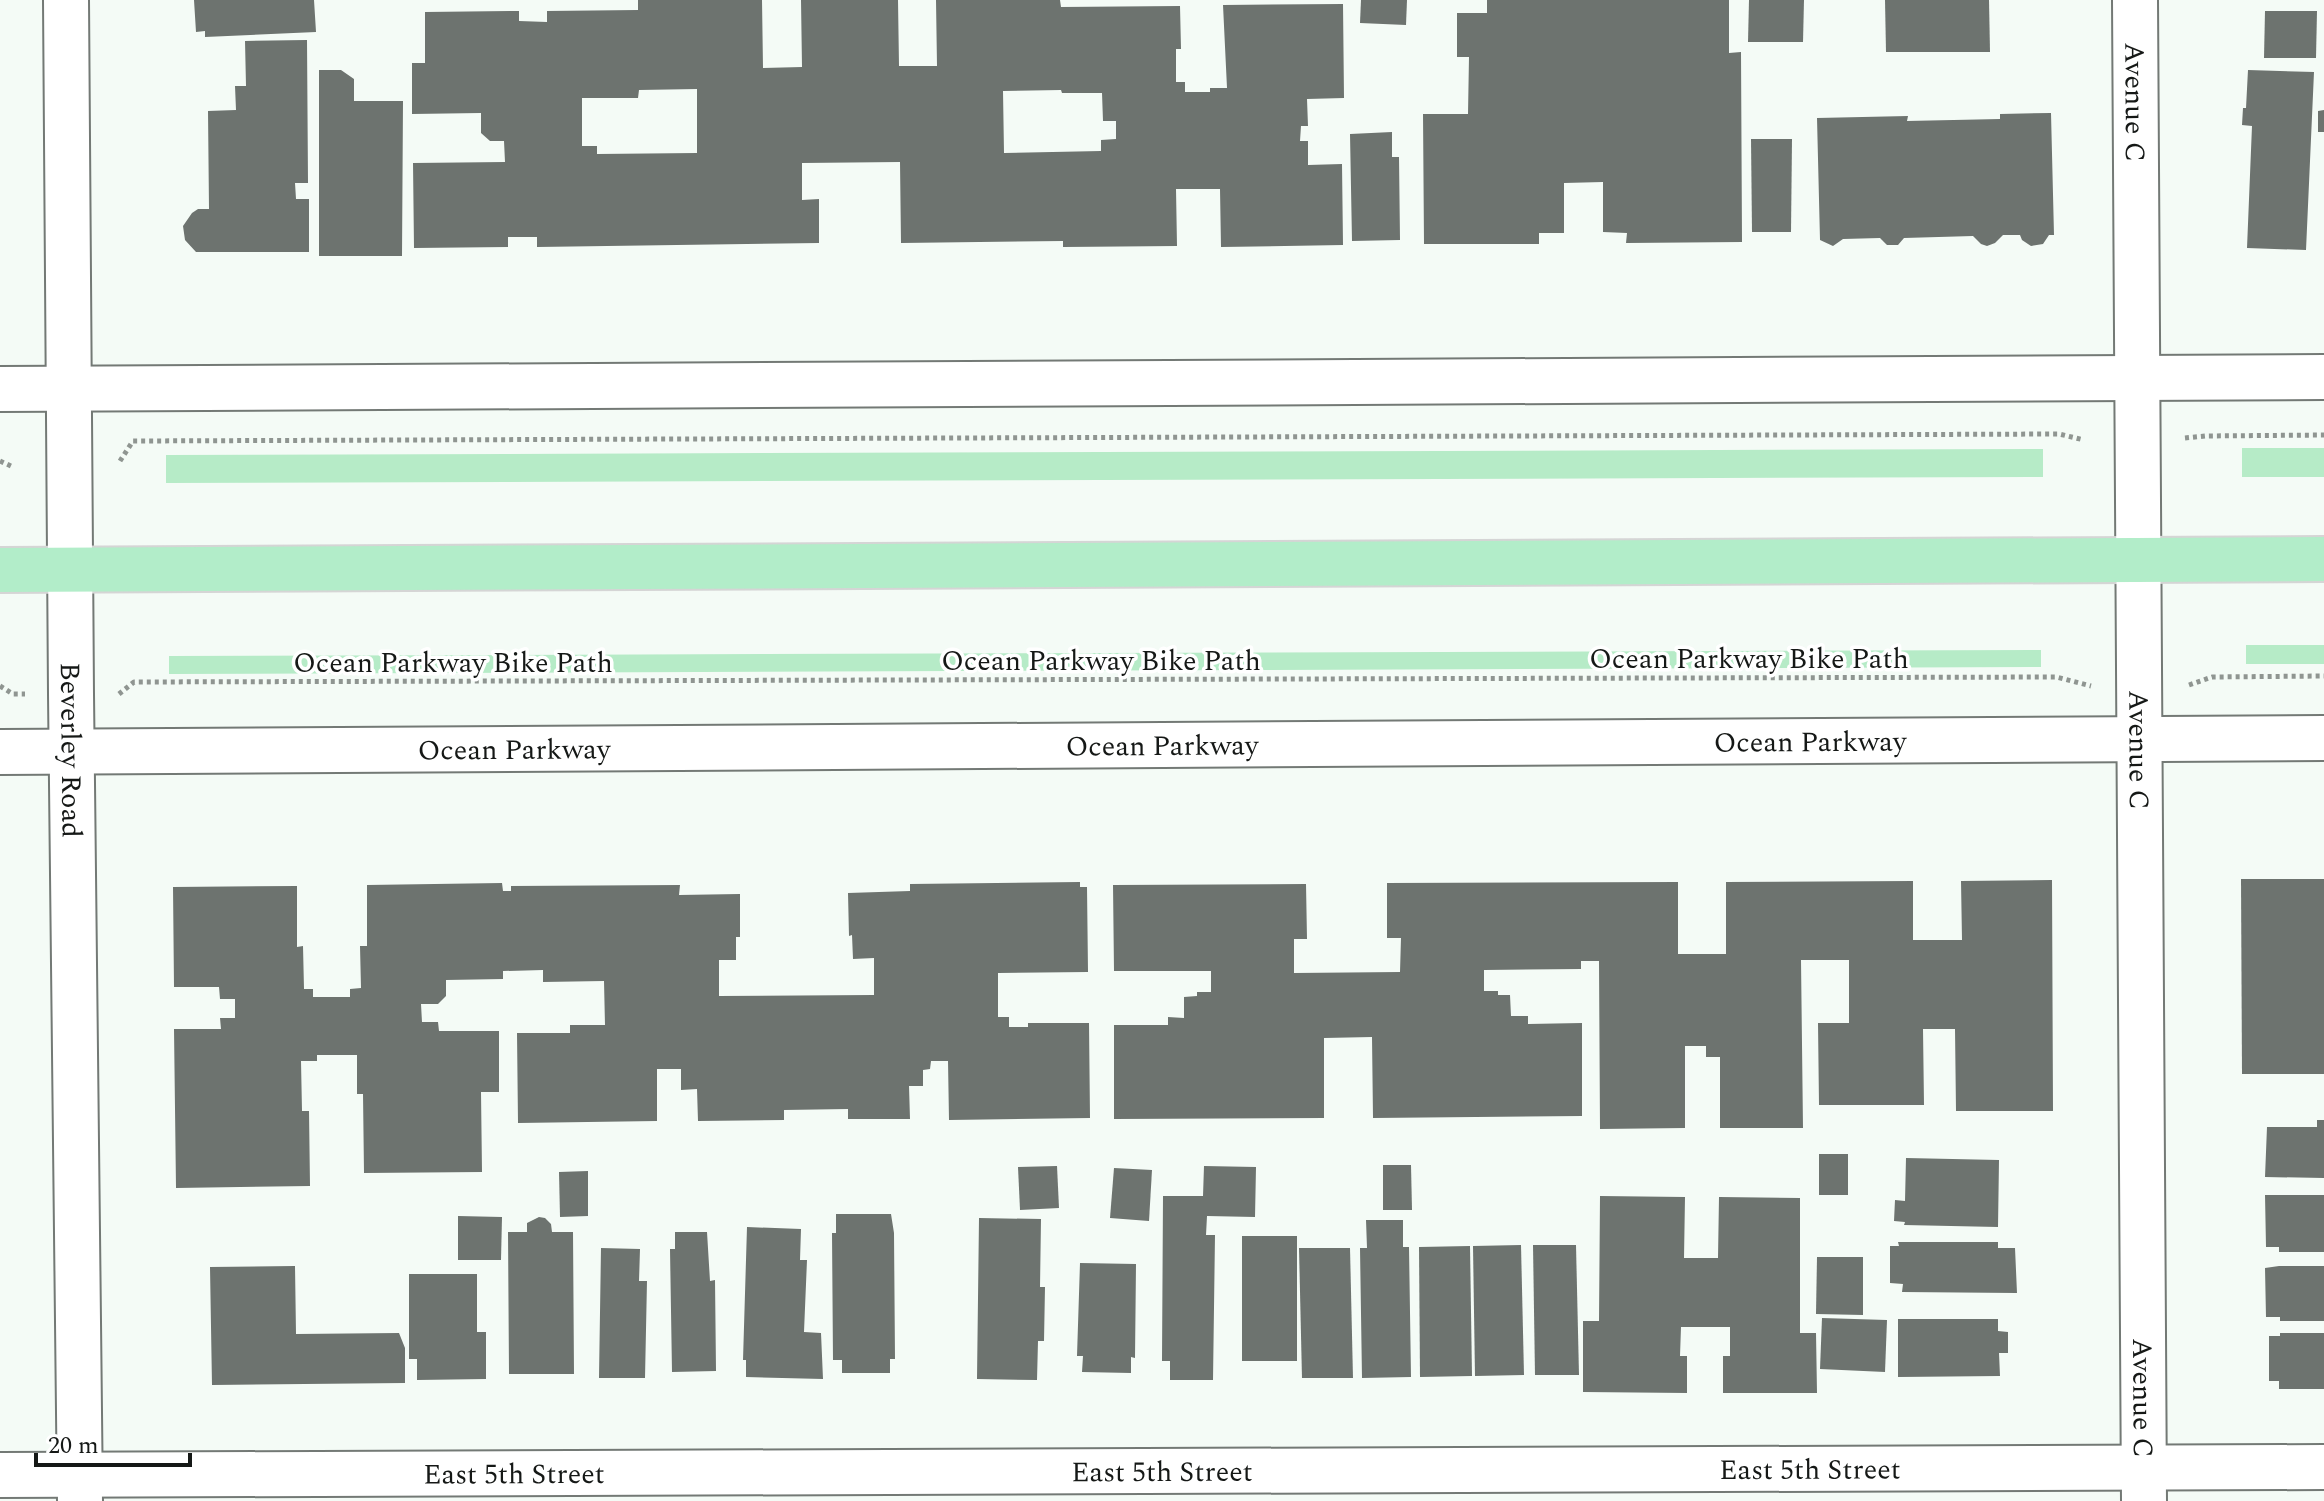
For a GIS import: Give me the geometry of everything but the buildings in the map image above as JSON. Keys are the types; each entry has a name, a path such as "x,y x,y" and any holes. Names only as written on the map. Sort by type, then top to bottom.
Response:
{"main road":[{"path":"0,570 2324,559"}],"street":[{"name":"Beverley Road","path":"66,0 80,1488"},
{"name":"Avenue C","path":"2135,0 2142,1484"},
{"path":"0,389 2324,377"},
{"name":"Ocean Parkway","path":"0,752 2324,738"},
{"name":"East 5th Street","path":"0,1475 80,1488 2142,1484 2324,1467"}],"path":[{"path":"119,462 133,441 2011,434 2059,434 2084,440"},
{"path":"2184,439 2324,435"},
{"path":"0,461 13,467"},
{"path":"2186,686 2212,677 2324,676"},
{"name":"Ocean Parkway Bike Path","path":"121,694 134,682 2056,677 2084,686"},
{"path":"0,686 13,694"}],"green space":[{"path":"2242,448 2324,448 2324,477 2242,477"},
{"path":"2043,449 2043,477 166,483 166,455"},
{"path":"2246,645 2324,645 2324,664 2246,664"},
{"path":"2041,650 2041,667 169,674 169,656"}]}
